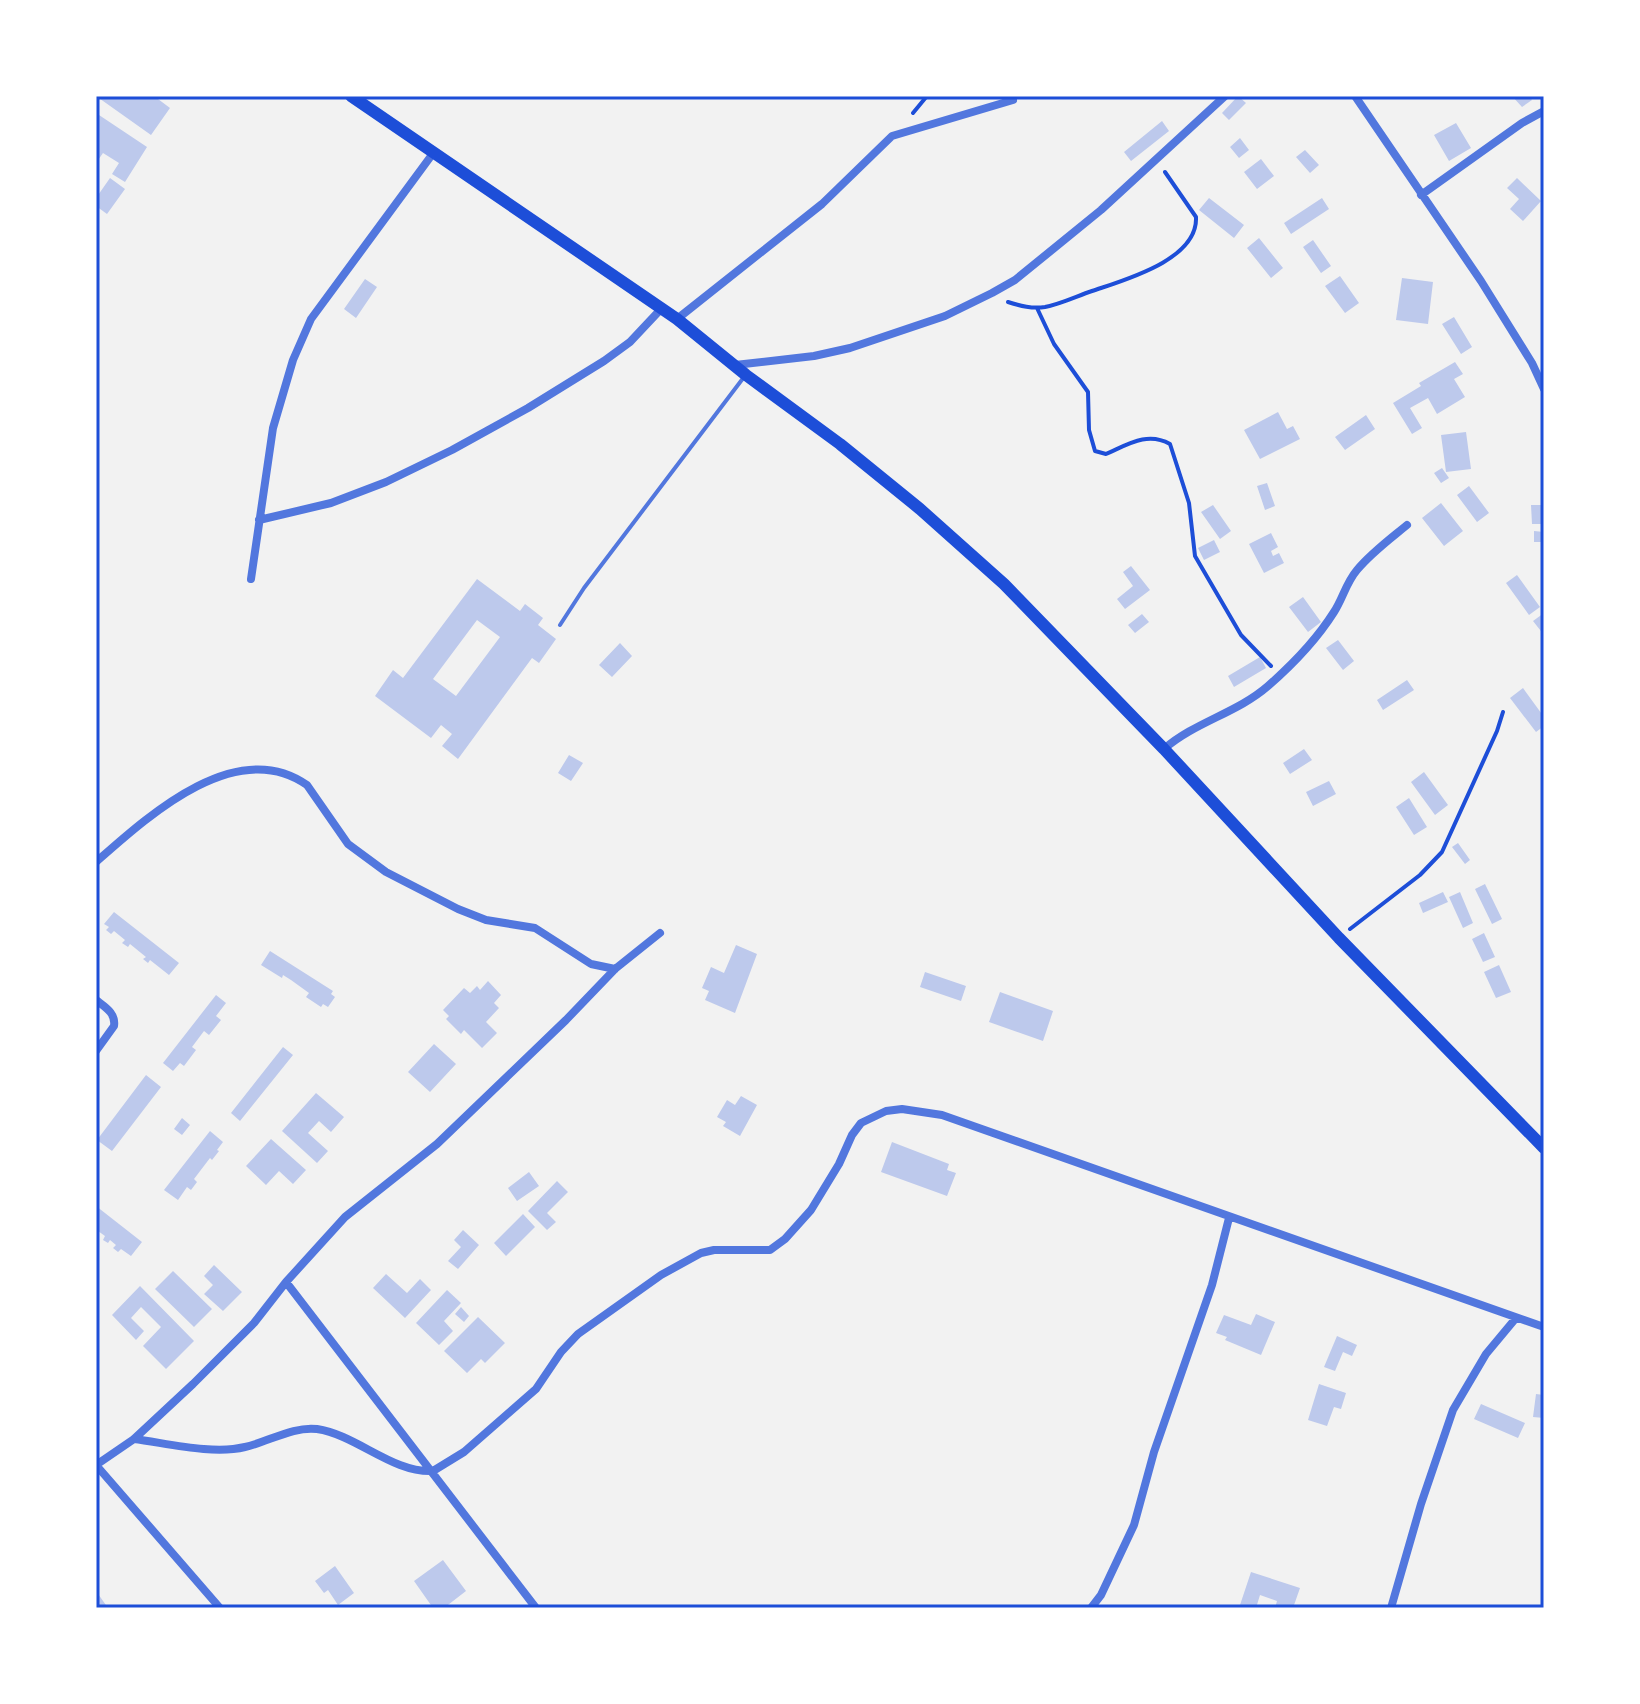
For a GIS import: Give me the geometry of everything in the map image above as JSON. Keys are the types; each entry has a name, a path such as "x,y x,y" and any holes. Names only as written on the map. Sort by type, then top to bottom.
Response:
{"main road":[{"path":"351,96 677,319 920,509 1004,584 1164,749 1339,938 1544,1148"}],"street":[{"path":"735,365 814,356 850,348 914,328 1015,280 1157,160 1225,96"},
{"path":"1355,96 1481,281 1532,363 1544,389"},
{"path":"677,319 822,204 892,136 1013,100"},
{"path":"1421,195 1522,123 1544,111"},
{"path":"251,579 273,428 293,360 311,319 434,152"},
{"path":"259,520 331,503 386,482 452,450 604,361 630,342 661,309"},
{"path":"1164,749 1180,735 1239,707 1267,687 1321,632 1336,609 1343,588 1357,569 1407,525"},
{"path":"96,862 180,795 246,768 273,772 307,785 348,844 386,872 486,920 535,928 591,964 615,969"},
{"path":"220,1608 96,1465 134,1439 254,1323 286,1282 345,1217 437,1144 615,969 660,933"},
{"path":"96,1000 108,1009 115,1021 96,1051"},
{"path":"134,1439 214,1449 244,1448 273,1436 313,1428 408,1467 433,1471 464,1452 536,1389 561,1352 578,1334 661,1275 701,1253 714,1250 761,1251 776,1247 794,1232 811,1210 861,1123 886,1111 922,1110 942,1115 1544,1327"},
{"path":"1091,1608 1101,1595 1134,1525 1154,1452 1212,1285 1229,1218"},
{"path":"286,1282 536,1608"},
{"path":"1391,1608 1421,1504 1453,1410 1486,1354 1516,1318"}],"lane":[{"path":"560,625 584,588 746,375"}],"path":[{"path":"978,300 1047,307 1147,272 1170,258 1193,236 1196,217 1157,160"},
{"path":"1037,308 1054,344 1088,392 1089,430 1095,451 1106,454 1145,438 1170,444 1189,503 1195,556 1241,635 1279,675"},
{"path":"1339,938 1420,875 1442,852 1503,712"}],"building":[{"path":"96,96 154,96 170,108 151,135"},
{"path":"1238,96 1246,103 1229,120 1222,113"},
{"path":"1512,96 1529,96 1532,100 1522,107"},
{"path":"96,113 147,147 125,182 112,174 119,163 103,153 96,163"},
{"path":"1162,121 1169,131 1131,161 1124,152"},
{"path":"1456,123 1471,148 1449,161 1434,135"},
{"path":"1240,138 1249,150 1239,158 1230,147"},
{"path":"1305,150 1319,165 1310,173 1296,157"},
{"path":"1261,159 1274,176 1257,189 1244,172"},
{"path":"110,178 125,189 107,214 96,206 96,198"},
{"path":"1517,178 1541,201 1523,221 1510,209 1519,199 1507,188"},
{"path":"1209,198 1244,225 1234,238 1199,210"},
{"path":"1322,198 1329,209 1291,234 1284,223"},
{"path":"1259,238 1283,268 1271,278 1247,248"},
{"path":"1313,240 1331,266 1321,273 1303,247"},
{"path":"1340,276 1359,303 1345,313 1325,286"},
{"path":"1402,278 1433,282 1428,324 1396,320"},
{"path":"365,279 377,287 356,318 344,309"},
{"path":"1454,317 1472,347 1461,354 1442,324"},
{"path":"1455,362 1463,374 1454,379 1465,397 1437,414 1428,398 1410,408 1422,428 1412,434 1393,403"},
{"path":"1278,412 1287,429 1293,426 1300,439 1260,459 1244,430"},
{"path":"1366,415 1375,429 1345,450 1335,437"},
{"path":"1466,432 1471,469 1446,472 1441,435"},
{"path":"1442,468 1449,478 1441,483 1434,473"},
{"path":"1267,483 1275,506 1265,510 1257,486"},
{"path":"1469,486 1489,513 1477,522 1457,495"},
{"path":"1441,503 1463,531 1444,546 1422,518"},
{"path":"1213,505 1231,531 1220,539 1201,512"},
{"path":"1531,505 1544,505 1544,524 1532,524"},
{"path":"1534,531 1544,532 1544,542 1534,542"},
{"path":"1271,533 1278,547 1271,551 1273,556 1279,553 1284,563 1264,573 1249,544"},
{"path":"1214,540 1220,552 1204,560 1198,548"},
{"path":"1131,566 1150,590 1125,609 1117,599 1133,586 1123,572"},
{"path":"1517,575 1540,607 1529,615 1506,583"},
{"path":"477,579 520,611 525,604 543,618 538,625 556,639 539,663 532,658 458,759 442,746 452,734 441,725 431,738 375,696 393,670 403,678","holes":["477,620 500,637 456,696 433,679"]},
{"path":"1303,597 1321,622 1308,632 1289,607"},
{"path":"1544,613 1544,635 1533,621"},
{"path":"1142,614 1149,622 1135,633 1128,625"},
{"path":"1338,640 1354,661 1343,670 1326,648"},
{"path":"620,643 632,656 612,677 599,665"},
{"path":"1260,657 1266,668 1234,687 1228,676"},
{"path":"1407,680 1414,690 1383,710 1377,700"},
{"path":"1523,688 1544,717 1544,726 1536,732 1510,698"},
{"path":"1304,749 1312,760 1290,774 1283,763"},
{"path":"569,755 583,763 571,781 558,773"},
{"path":"1424,772 1448,805 1435,815 1411,782"},
{"path":"1329,781 1336,794 1313,806 1306,792"},
{"path":"1409,798 1427,827 1414,835 1396,807"},
{"path":"1458,843 1470,860 1465,864 1452,847"},
{"path":"1485,884 1502,919 1492,924 1475,889"},
{"path":"1443,892 1448,902 1423,913 1419,903"},
{"path":"1460,892 1473,923 1463,928 1449,897"},
{"path":"114,912 179,963 169,975 150,960 148,963 143,959 146,957 130,944 128,947 122,943 125,940 114,931 111,934 106,930 109,927 104,924"},
{"path":"1484,933 1495,957 1483,962 1472,939"},
{"path":"736,945 757,954 735,1013 705,1000 709,991 702,988 711,967 724,973"},
{"path":"270,951 333,991 331,994 335,997 328,1007 323,1004 321,1007 306,997 309,993 291,980 261,965"},
{"path":"1499,965 1511,992 1496,998 1484,972"},
{"path":"925,972 966,986 961,1001 920,987"},
{"path":"488,981 501,995 494,1003 499,1008 486,1022 497,1033 482,1048 464,1030 461,1034 446,1019 449,1016 443,1010 464,988 470,993 477,986 480,990"},
{"path":"1000,992 1053,1011 1043,1041 989,1022"},
{"path":"216,995 226,1003 216,1016 221,1020 209,1035 204,1031 192,1047 196,1050 184,1066 180,1063 173,1071 163,1063"},
{"path":"434,1044 456,1064 430,1092 408,1072"},
{"path":"283,1047 293,1055 240,1121 231,1113"},
{"path":"146,1075 161,1087 112,1151 97,1140"},
{"path":"316,1093 344,1117 331,1132 319,1121 308,1133 328,1151 317,1163 282,1131"},
{"path":"741,1096 757,1105 740,1136 723,1126 726,1122 717,1117 727,1100 735,1105"},
{"path":"182,1118 190,1125 182,1135 174,1129"},
{"path":"210,1131 223,1142 219,1151 194,1179 197,1182 191,1190 187,1187 178,1200 164,1190"},
{"path":"271,1139 306,1170 293,1184 279,1171 266,1185 246,1166"},
{"path":"892,1142 949,1164 947,1170 956,1173 947,1196 881,1172"},
{"path":"529,1172 539,1186 517,1201 508,1188"},
{"path":"557,1181 568,1192 547,1213 556,1222 547,1230 528,1211"},
{"path":"96,1206 142,1242 131,1256 121,1249 118,1252 113,1248 116,1245 110,1240 108,1243 103,1240 105,1236 98,1231 96,1233"},
{"path":"523,1214 535,1227 506,1256 494,1243"},
{"path":"463,1230 479,1245 458,1269 448,1261 461,1247 454,1240"},
{"path":"214,1265 242,1292 223,1311 204,1294 213,1285 204,1276"},
{"path":"173,1271 212,1309 194,1327 155,1289"},
{"path":"386,1274 407,1293 420,1279 431,1290 405,1318 373,1288"},
{"path":"140,1286 194,1341 166,1369 143,1346 161,1327 141,1307 131,1318 144,1331 136,1340 112,1315"},
{"path":"447,1290 461,1303 444,1321 453,1331 439,1345 416,1323"},
{"path":"461,1307 469,1316 464,1322 455,1314"},
{"path":"1256,1314 1275,1322 1261,1355 1216,1333 1224,1315 1251,1325"},
{"path":"478,1317 505,1343 485,1363 481,1359 467,1373 444,1351"},
{"path":"1337,1336 1357,1345 1352,1356 1343,1352 1335,1371 1324,1367"},
{"path":"1319,1384 1346,1393 1341,1409 1334,1407 1327,1426 1308,1420"},
{"path":"1536,1394 1544,1395 1544,1418 1533,1417"},
{"path":"1481,1404 1525,1423 1518,1438 1474,1419"},
{"path":"443,1560 466,1591 444,1608 433,1608 414,1581"},
{"path":"335,1566 354,1593 338,1605 328,1590 324,1593 315,1581"},
{"path":"1251,1572 1300,1588 1293,1608 1275,1608 1277,1601 1260,1595 1256,1608 1239,1608"},
{"path":"96,1591 108,1608 96,1608"}]}
